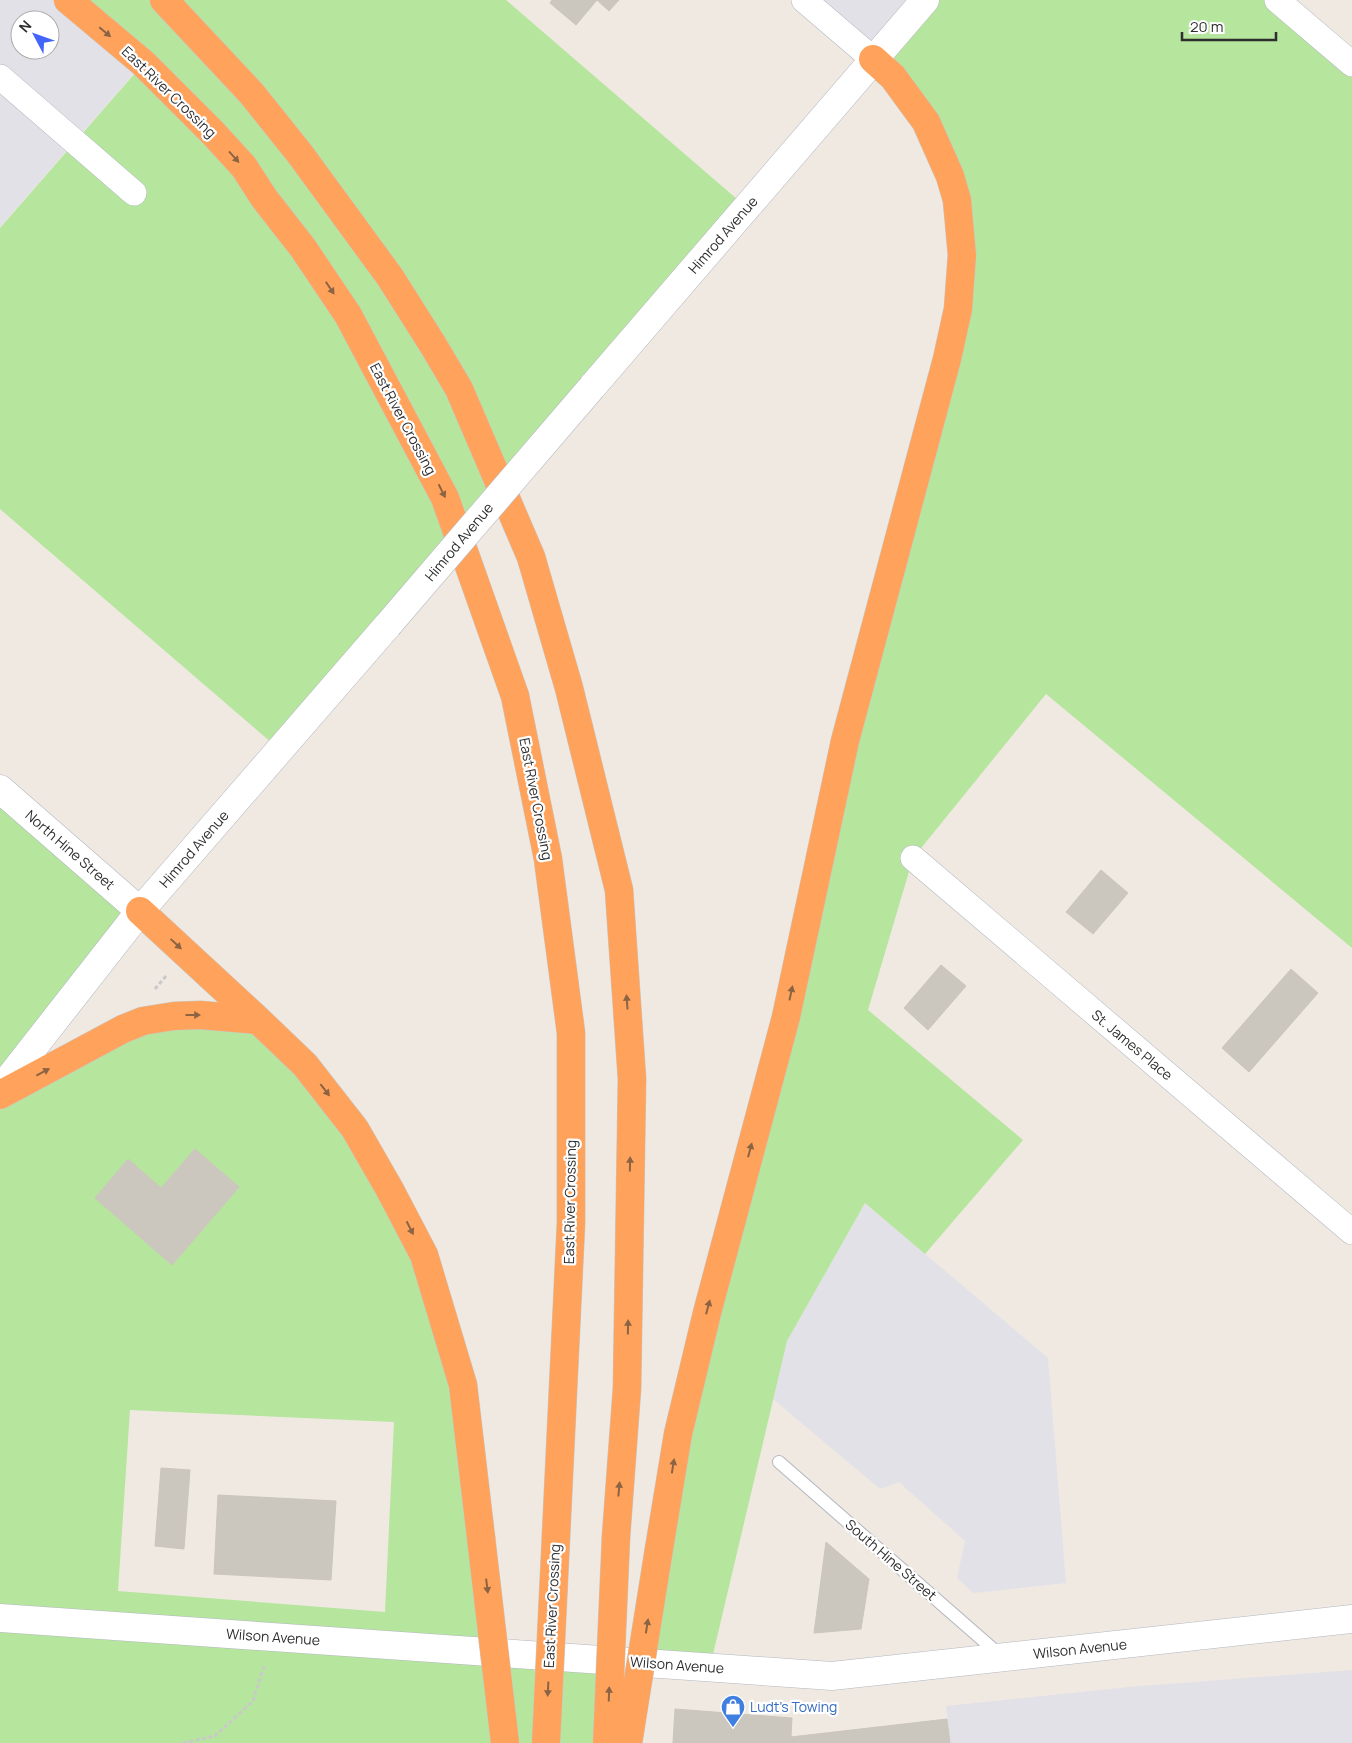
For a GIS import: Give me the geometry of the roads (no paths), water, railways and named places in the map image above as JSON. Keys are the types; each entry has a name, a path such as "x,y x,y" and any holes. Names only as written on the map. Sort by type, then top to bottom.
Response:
{"highway":[{"name":"East River Crossing","path":"68,0 143,63 244,167 264,198 303,248 348,315 445,498 515,696 548,859 571,1033 571,1222 546,1743"},
{"path":"164,0 252,94 300,154 390,277 433,345 459,390 531,557 568,688 619,890 632,1079 627,1388 616,1537 607,1743"},
{"path":"628,1743 678,1434 707,1313 786,1017 845,741 947,358 958,309 962,255 957,200 950,176 926,122 893,77 873,59"},
{"path":"140,911 305,1065 355,1129 424,1255 463,1385 505,1743"},
{"path":"0,1095 124,1029 143,1021 174,1016 200,1015 258,1020"}],"main road":[{"name":"Himrod Avenue","path":"0,1090 140,911 925,0"},
{"name":"North Hine Street","path":"0,789 140,911"},
{"name":"Wilson Avenue","path":"0,1618 832,1676 1352,1619"}],"street":[{"path":"804,0 873,59"},
{"path":"1277,0 1352,64"},
{"path":"0,77 134,193"},
{"name":"St. James Place","path":"913,858 1352,1232"}],"lane":[{"name":"South Hine Street","path":"779,1462 1002,1657"}],"place":[{"name":"Ludt's Towing","path":"733,1728"}]}
